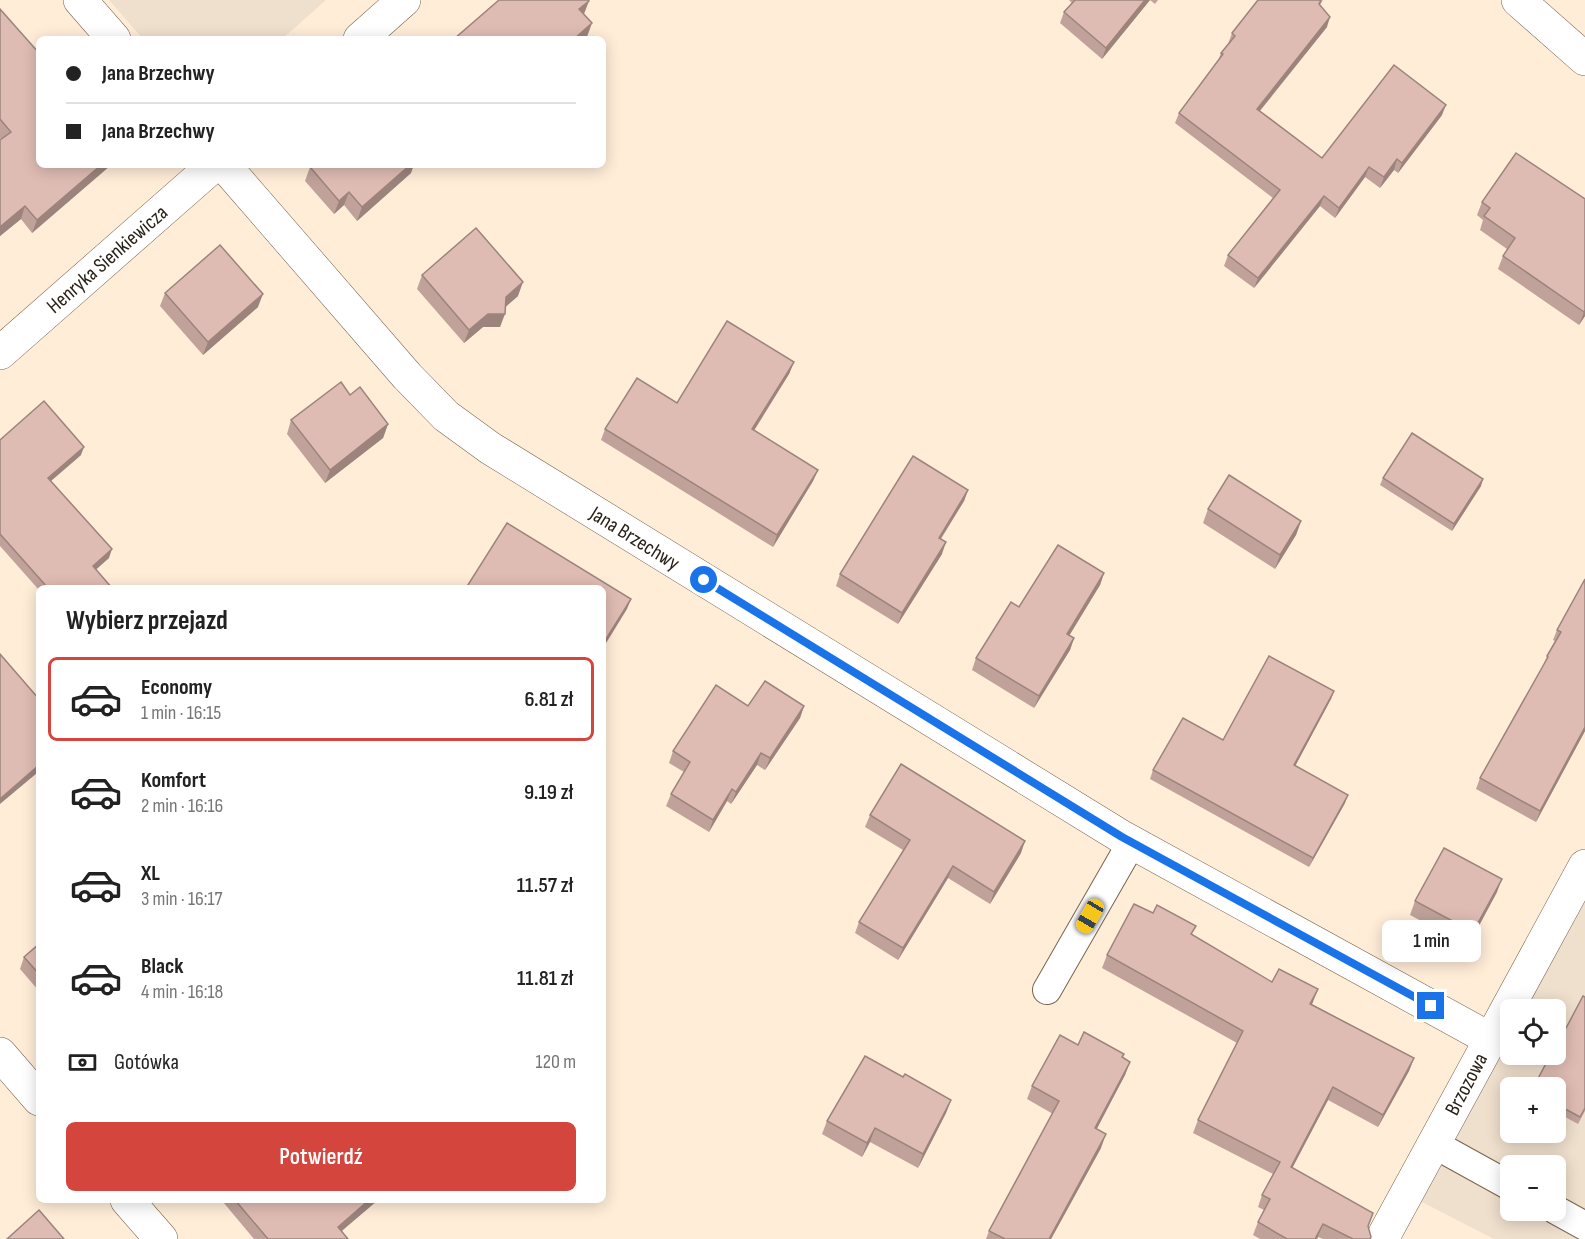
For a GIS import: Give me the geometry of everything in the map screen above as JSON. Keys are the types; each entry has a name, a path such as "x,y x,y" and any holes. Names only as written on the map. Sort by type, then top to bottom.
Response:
{"street":[{"path":"81,0 111,36"},
{"path":"363,36 404,0"},
{"path":"1518,0 1585,59"},
{"name":"Henryka Sienkiewicza","path":"0,353 211,168"},
{"name":"Jana Brzechwy","path":"227,168 407,376 446,416 490,448 1132,842 1490,1039"},
{"name":"Brzozowa","path":"1382,1239 1585,866"},
{"path":"0,1054 36,1096"},
{"path":"130,1203 161,1239"}],"lane":[{"path":"1047,990 1132,842"},
{"path":"1434,1144 1500,1180"},
{"path":"1566,1216 1585,1226"}],"shaded area":[{"path":"109,0 326,0 285,36 140,36"},
{"path":"1585,900 1585,1239 1494,1239 1420,1201 1500,1055 1500,1065 1566,1065 1566,999 1531,999"}],"building":[{"path":"499,0 589,1 579,9 592,23 577,36 457,36"},
{"path":"1075,0 1145,0 1106,48 1064,12"},
{"path":"1258,0 1321,0 1319,4 1330,17 1257,109 1322,158 1394,65 1446,105 1402,163 1397,159 1384,177 1369,167 1339,208 1324,196 1258,278 1228,255 1280,190 1179,113 1235,36 1232,33"},
{"path":"0,9 36,50 36,168 98,168 37,220 25,206 0,227 0,140 11,132 0,119"},
{"path":"1516,153 1585,199 1584,312 1503,256 1515,238 1484,216 1490,208 1482,202"},
{"path":"311,168 407,168 362,207 349,192 339,201"},
{"path":"476,228 523,282 506,297 505,314 488,314 469,330 422,275"},
{"path":"220,245 263,294 208,342 165,293"},
{"path":"727,321 794,362 752,429 818,470 777,535 605,429 637,378 677,403"},
{"path":"341,382 350,395 360,387 388,424 330,470 291,420"},
{"path":"44,401 84,447 48,478 112,549 93,566 109,585 45,585 0,534 0,440"},
{"path":"1412,433 1483,479 1454,524 1383,478"},
{"path":"913,456 968,490 939,538 946,542 902,613 840,574"},
{"path":"1229,475 1301,521 1280,555 1208,509"},
{"path":"507,523 631,599 606,639 606,585 468,585"},
{"path":"1058,545 1104,573 1067,634 1074,638 1039,696 976,658 1011,602 1019,607"},
{"path":"1585,579 1585,727 1540,811 1480,778 1548,657 1561,632 1557,630"},
{"path":"0,654 36,696 36,768 0,799"},
{"path":"1269,656 1334,691 1294,765 1348,795 1313,858 1153,770 1183,718 1223,740"},
{"path":"765,681 804,706 770,758 761,753 736,792 732,789 713,820 671,794 690,762 673,751 716,685 748,706"},
{"path":"901,764 1025,841 994,892 953,866 903,948 859,922 910,840 870,815"},
{"path":"1444,848 1502,879 1473,932 1415,901"},
{"path":"1134,904 1153,913 1157,905 1196,926 1191,934 1272,982 1279,969 1318,989 1310,1004 1414,1058 1383,1115 1333,1087 1291,1167 1373,1213 1368,1226 1370,1239 1353,1239 1323,1224 1315,1239 1287,1239 1258,1222 1270,1199 1262,1195 1280,1162 1198,1120 1243,1031 1107,955"},
{"path":"36,947 36,971 24,957"},
{"path":"1583,996 1585,997 1585,1108 1580,1117 1566,1109 1566,1077 1539,1077 1545,1065 1566,1065 1566,1028"},
{"path":"1084,1032 1124,1054 1122,1057 1130,1062 1095,1128 1106,1134 1049,1239 1005,1239 989,1231 1059,1101 1032,1086 1060,1035 1078,1045"},
{"path":"865,1056 903,1077 905,1074 951,1100 923,1154 875,1128 867,1143 827,1121"},
{"path":"238,1203 366,1203 338,1227 348,1239 268,1239"},
{"path":"39,1210 64,1239 7,1239"}],"route":[{"path":"704,580 1122,837 1431,1006"}]}
